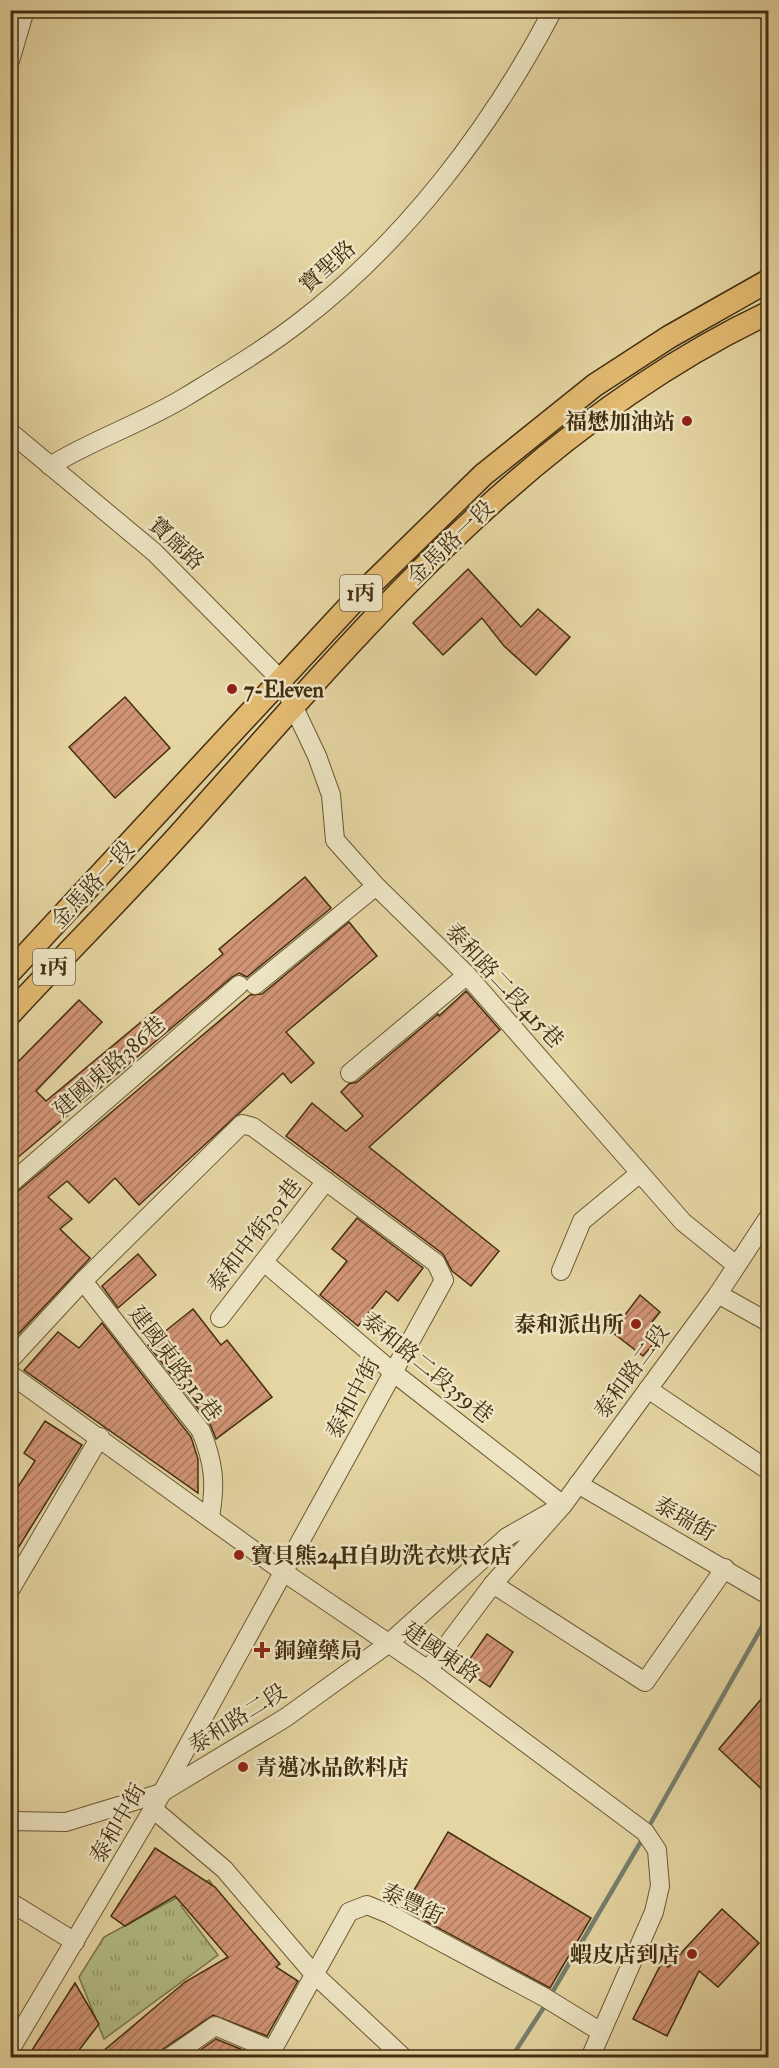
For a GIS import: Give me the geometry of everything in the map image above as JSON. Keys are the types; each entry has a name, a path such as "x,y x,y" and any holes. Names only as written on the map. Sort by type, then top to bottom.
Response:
{"main road":[{"name":"金馬路一段","path":"10,972 391,561 483,476 542,425 596,385 669,337 768,281"},
{"name":"金馬路一段","path":"10,1014 184,830 356,636 458,532 560,444 622,397 692,353 768,313"}],"street":[{"path":"10,62 25,10"},
{"name":"寶聖路","path":"50,466 70,454 139,423 252,356 302,320 364,267 402,228 496,107 533,49 553,10"},
{"name":"寶廍路","path":"10,432 154,552 281,680 292,706"},
{"name":"泰和路二段415巷","path":"292,706 317,756 331,795 335,840 376,886 467,975 684,1222 736,1265"},
{"name":"建國東路386巷","path":"10,1184 247,985 376,886"},
{"path":"350,1073 467,975"},
{"name":"泰和中街","path":"10,1360 83,1281 242,1124 253,1127 436,1263 444,1280 285,1573 157,1801 10,2050"},
{"path":"561,1270 582,1221 640,1173"},
{"name":"泰和中街301巷","path":"220,1318 265,1263 326,1181"},
{"name":"泰和路二段","path":"428,1670 493,1584 563,1505 718,1294 768,1218"},
{"name":"泰和路二段359巷","path":"265,1263 394,1373 563,1505"},
{"name":"建國東路312巷","path":"83,1281 201,1431 208,1448 215,1488 210,1517"},
{"path":"718,1294 768,1322"},
{"name":"建國東路","path":"10,1374 285,1573 428,1670 647,1836 657,1850 660,1886 654,1912 590,2058"},
{"path":"648,1389 768,1470"},
{"path":"10,1590 100,1437"},
{"name":"泰瑞街","path":"578,1484 768,1595"},
{"name":"泰和路二段","path":"157,1801 285,1718 388,1644 507,1537 563,1505"},
{"path":"493,1584 645,1682 725,1568"},
{"path":"10,1821 66,1822 157,1801 224,1869 314,1973 404,2058"},
{"path":"10,1902 75,1942"},
{"name":"泰豐街","path":"270,2054 349,1912 367,1905 389,1914 550,2001 602,2032"},
{"path":"169,2058 215,2026 270,2054"}],"green space":[{"path":"209,1880 212,1884 181,1906 218,1955 104,2039 79,1977 104,1937"}],"building":[{"path":"468,569 521,627 538,609 570,637 536,675 504,646 482,618 443,655 413,623"},
{"path":"125,697 170,748 115,798 69,747"},
{"path":"305,877 331,908 247,977 239,973 232,977 10,1164 10,1070 79,1000 102,1022 36,1091 46,1101 223,954 219,949"},
{"path":"349,922 377,956 286,1032 314,1063 291,1083 283,1073 139,1205 115,1178 89,1203 67,1181 48,1197 72,1219 60,1229 90,1258 10,1343 10,1198 250,995 262,994"},
{"path":"466,991 500,1030 369,1147 499,1251 471,1286 452,1271 443,1254 286,1136 312,1103 346,1131 363,1116 341,1092 349,1084 357,1082 438,1014 439,1016"},
{"path":"357,1218 423,1268 398,1301 386,1291 358,1326 320,1295 347,1261 332,1249"},
{"path":"138,1254 156,1275 118,1308 102,1286"},
{"name":"泰和派出所","path":"640,1295 660,1312 652,1322 657,1326 647,1337 655,1342 643,1356 612,1332"},
{"path":"193,1309 221,1345 227,1340 272,1397 216,1439 210,1424 148,1345"},
{"path":"102,1323 191,1437 198,1459 198,1493 24,1370 58,1332 79,1348"},
{"path":"45,1421 82,1445 10,1561 10,1499 35,1461 24,1453"},
{"path":"487,1634 513,1652 490,1687 463,1669"},
{"path":"768,1691 768,1795 719,1749"},
{"path":"448,1832 591,1918 550,1988 403,1909"},
{"path":"155,1848 215,1887 280,1964 276,1967 298,1981 267,2036 213,2015 163,2049 158,2058 95,2058 185,1982 228,1957 175,1896 125,1926 111,1916"},
{"path":"722,1909 759,1943 718,1987 699,1971 667,2036 633,2019 661,1964 668,1967"},
{"path":"75,1983 99,2024 73,2058 27,2058"},
{"path":"216,2039 255,2055 254,2058 189,2058"}],"waterway":[{"path":"648,1828 768,1616"},
{"path":"550,1996 643,1838"},
{"path":"511,2058 546,2004"}],"place":[{"name":"福懋加油站","path":"687,421"},
{"name":"7-Eleven","path":"232,689"},
{"name":"泰和派出所","path":"636,1324"},
{"name":"寶貝熊24H自助洗衣烘衣店","path":"239,1555"},
{"name":"銅鐘藥局","path":"262,1650"},
{"name":"青邁冰品飲料店","path":"243,1767"},
{"name":"蝦皮店到店","path":"692,1954"}]}
